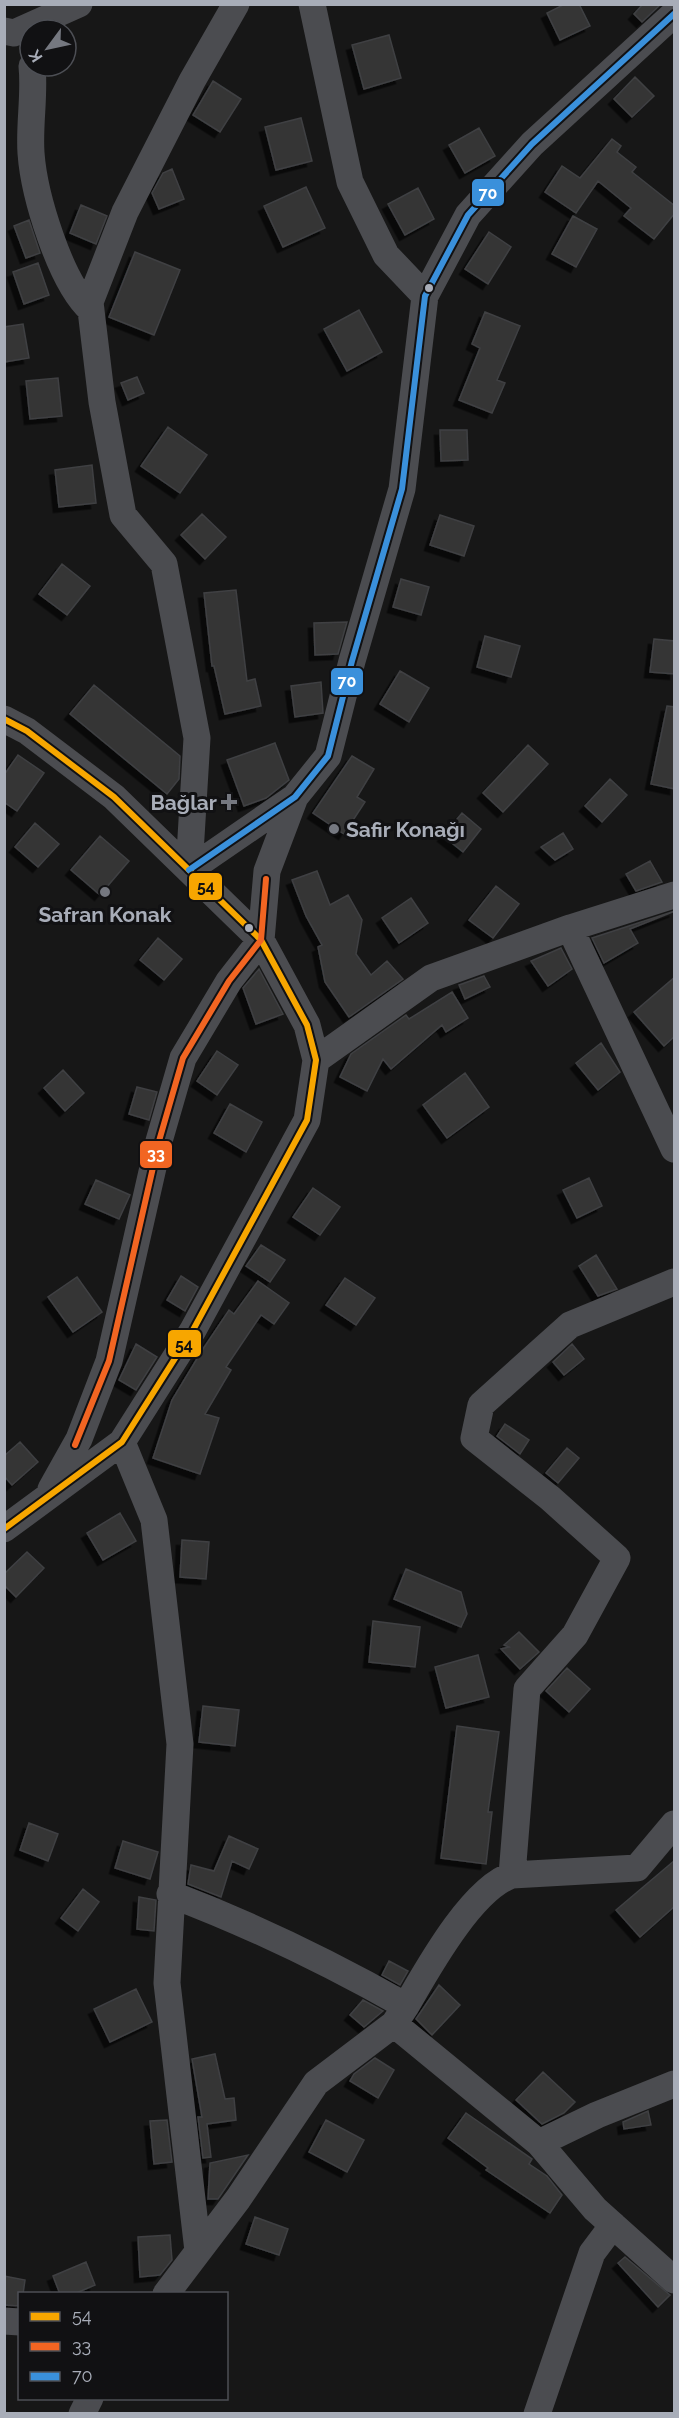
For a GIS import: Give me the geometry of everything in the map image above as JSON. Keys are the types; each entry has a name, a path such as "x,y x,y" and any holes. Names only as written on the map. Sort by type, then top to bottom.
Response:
{"street":[{"path":"9,32 79,4"},
{"path":"189,870 197,738 164,564 123,515 102,402 90,302 124,212 192,81 236,4"},
{"path":"312,4 350,182 386,255 425,296"},
{"path":"189,870 295,797 328,756 352,660 402,489 425,296 468,215 532,144 675,14"},
{"path":"32,78 31,153 40,204 64,272 78,299 91,310"},
{"path":"4,719 27,731 114,797 261,940 307,1025 316,1060 307,1120 193,1330 122,1442 4,1529"},
{"path":"46,1498 79,1439 109,1360 159,1141 183,1058 229,981 261,940 267,871 295,797"},
{"path":"316,1060 431,978 570,928 675,895"},
{"path":"570,928 674,1146"},
{"path":"512,1875 527,1689 575,1635 617,1558 550,1498 474,1438 481,1406 570,1325 675,1282"},
{"path":"122,1442 154,1520 180,1744 170,1894 167,1983 198,2251"},
{"path":"167,2292 238,2199 316,2083 400,2015 444,1940 498,1880 512,1875 636,1868 675,1824"},
{"path":"170,1894 224,1915 336,1967 400,2015 539,2143 595,2209 675,2280"},
{"path":"539,2143 597,2115 675,2084"},
{"path":"537,2414 592,2253 613,2225"},
{"path":"82,2414 89,2400"}],"building":[{"path":"565,4 579,4 590,26 560,40 547,13"},
{"path":"643,4 661,4 642,22 634,14"},
{"path":"389,35 401,78 364,89 352,45"},
{"path":"635,77 654,96 632,117 614,99"},
{"path":"213,81 241,99 220,132 193,115"},
{"path":"301,118 312,161 276,170 265,127"},
{"path":"479,128 495,156 465,173 449,145"},
{"path":"612,139 621,146 617,152 636,167 632,172 675,206 675,213 654,239 624,216 631,208 598,181 576,213 545,192 562,166 580,178"},
{"path":"172,169 184,199 159,209 152,193 163,173"},
{"path":"306,187 325,228 283,247 264,206"},
{"path":"418,188 434,219 405,235 388,204"},
{"path":"81,205 107,216 96,244 70,233"},
{"path":"573,216 597,229 576,267 552,254"},
{"path":"29,220 40,253 26,258 14,226"},
{"path":"489,232 511,247 488,284 465,269"},
{"path":"135,252 180,270 154,335 109,317"},
{"path":"38,263 49,295 24,304 13,272"},
{"path":"359,310 382,352 347,371 324,329"},
{"path":"485,312 520,326 497,380 505,383 492,413 459,400 480,348 472,344"},
{"path":"23,324 29,358 4,362 4,327"},
{"path":"137,377 144,393 128,400 121,383"},
{"path":"58,378 62,416 30,419 26,381"},
{"path":"168,427 207,455 180,493 141,466"},
{"path":"440,430 467,430 468,460 441,461"},
{"path":"92,465 96,503 59,507 55,470"},
{"path":"202,514 226,537 205,559 181,535"},
{"path":"440,515 474,526 464,556 430,545"},
{"path":"62,564 90,586 67,615 39,594"},
{"path":"401,579 429,587 421,615 393,607"},
{"path":"236,590 247,681 255,679 261,706 225,714 214,666 212,666 204,593"},
{"path":"347,622 338,654 315,655 314,623"},
{"path":"485,636 520,646 511,677 477,667"},
{"path":"654,639 675,641 675,674 650,672"},
{"path":"400,671 429,688 409,722 380,704"},
{"path":"321,682 323,713 295,717 291,686"},
{"path":"94,685 180,756 179,779 167,794 70,714"},
{"path":"667,706 675,707 675,789 651,784"},
{"path":"275,743 289,780 266,798 244,806 227,760"},
{"path":"528,745 548,764 503,812 483,793"},
{"path":"18,755 44,773 17,811 4,802 4,775"},
{"path":"352,756 374,769 357,797 365,802 344,834 313,813"},
{"path":"610,779 627,795 602,822 585,806"},
{"path":"462,813 481,829 463,852 443,836"},
{"path":"35,823 59,844 38,867 15,847"},
{"path":"563,833 573,849 555,860 541,847"},
{"path":"100,836 129,861 100,895 71,870"},
{"path":"650,861 662,882 636,891 626,874"},
{"path":"317,871 330,905 348,895 362,920 356,954 371,975 387,961 403,979 349,1017 325,982 318,947 322,945 306,916 292,880"},
{"path":"496,886 519,904 493,938 469,920"},
{"path":"411,898 428,923 399,943 382,918"},
{"path":"675,911 630,929 638,943 604,963 592,938"},
{"path":"158,938 182,959 164,980 140,960"},
{"path":"561,948 572,969 548,986 531,961"},
{"path":"259,969 283,1014 256,1024 243,988"},
{"path":"484,976 490,987 465,999 459,985"},
{"path":"675,977 675,1036 664,1046 634,1012"},
{"path":"452,992 468,1018 446,1032 442,1025 391,1069 383,1059 367,1091 340,1077 351,1054 406,1015 409,1019"},
{"path":"601,1043 620,1072 598,1090 576,1063"},
{"path":"217,1051 238,1065 217,1095 197,1081"},
{"path":"63,1070 84,1093 65,1111 44,1088"},
{"path":"465,1073 489,1107 447,1138 423,1105"},
{"path":"137,1087 157,1092 149,1120 129,1114"},
{"path":"230,1104 262,1122 246,1152 214,1133"},
{"path":"589,1178 602,1206 577,1218 563,1190"},
{"path":"96,1180 130,1195 119,1219 85,1204"},
{"path":"313,1188 340,1207 320,1235 293,1217"},
{"path":"261,1245 285,1260 270,1282 246,1266"},
{"path":"596,1255 617,1289 598,1296 579,1266"},
{"path":"181,1276 198,1287 185,1311 167,1300"},
{"path":"77,1277 102,1312 73,1332 48,1297"},
{"path":"345,1278 375,1298 356,1325 326,1305"},
{"path":"258,1281 289,1303 274,1324 261,1315 226,1367 231,1370 205,1414 219,1418 200,1474 153,1458 172,1400 229,1310 234,1314"},
{"path":"136,1344 157,1357 136,1390 119,1380"},
{"path":"572,1344 584,1359 564,1375 553,1362"},
{"path":"505,1424 529,1440 520,1454 497,1436"},
{"path":"20,1442 38,1462 12,1485 4,1476 4,1456"},
{"path":"567,1448 579,1458 558,1483 546,1473"},
{"path":"120,1513 136,1541 103,1560 87,1533"},
{"path":"182,1540 209,1542 206,1579 180,1577"},
{"path":"27,1552 44,1568 16,1597 4,1585 4,1574"},
{"path":"406,1569 461,1592 467,1614 461,1627 394,1599"},
{"path":"373,1621 420,1627 415,1667 369,1662"},
{"path":"519,1632 539,1652 520,1669 501,1649 509,1647 504,1645"},
{"path":"478,1655 489,1697 446,1708 435,1667"},
{"path":"567,1668 590,1689 569,1712 546,1691"},
{"path":"203,1706 239,1710 235,1746 199,1742"},
{"path":"457,1726 499,1732 488,1812 492,1812 486,1864 441,1858"},
{"path":"29,1823 58,1834 48,1861 20,1850"},
{"path":"229,1836 258,1849 249,1869 232,1861 221,1897 188,1884 191,1865 214,1871"},
{"path":"123,1841 158,1852 150,1879 115,1868"},
{"path":"675,1860 675,1906 640,1937 616,1910"},
{"path":"83,1889 99,1902 78,1931 61,1918"},
{"path":"139,1897 156,1900 154,1931 137,1929"},
{"path":"389,1961 408,1971 400,1985 382,1975"},
{"path":"439,1985 460,2005 432,2035 416,2019"},
{"path":"136,1989 152,2022 110,2042 94,2009"},
{"path":"363,2000 383,2011 364,2027 350,2015"},
{"path":"215,2054 225,2099 234,2098 236,2120 207,2124 211,2157 203,2158 198,2117 202,2117 192,2059"},
{"path":"375,2058 394,2070 378,2098 350,2081 354,2074"},
{"path":"543,2072 575,2102 564,2113 542,2124 516,2100"},
{"path":"648,2111 651,2125 624,2129 623,2122"},
{"path":"466,2113 532,2159 529,2164 547,2176 562,2195 550,2213 486,2170 488,2168 448,2138"},
{"path":"167,2120 172,2162 154,2164 150,2121"},
{"path":"326,2120 364,2140 347,2172 309,2152"},
{"path":"248,2155 218,2199 208,2199 210,2163"},
{"path":"255,2217 288,2229 279,2255 246,2244"},
{"path":"170,2235 172,2260 160,2275 140,2277 138,2237"},
{"path":"625,2257 670,2295 658,2307 618,2263"},
{"path":"86,2262 95,2285 79,2292 59,2292 53,2276"},
{"path":"4,2276 25,2280 23,2292 18,2292 18,2306 4,2305"}],"transit line":[{"name":"70","path":"189,870 295,797 328,756 352,661 402,489 425,296 468,215 532,144 674,14"},
{"name":"54","path":"4,719 27,731 114,797 261,940 307,1025 316,1060 307,1120 193,1330 122,1442 4,1529"},
{"name":"33","path":"75,1445 109,1361 159,1141 183,1058 229,981 261,940 266,879"}],"place":[{"name":"Bağlar","path":"229,802"},
{"name":"Safir Konağı","path":"334,829"},
{"name":"Safran Konak","path":"105,892"}]}
